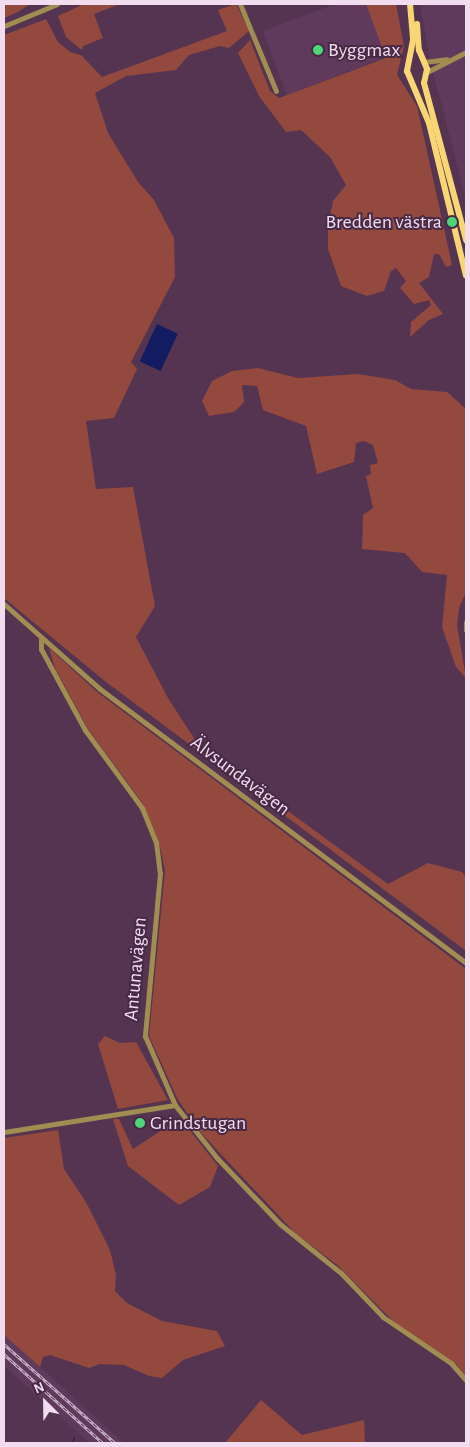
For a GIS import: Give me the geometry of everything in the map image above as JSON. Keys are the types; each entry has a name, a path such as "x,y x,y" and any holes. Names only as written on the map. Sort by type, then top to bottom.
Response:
{"main road":[{"path":"410,4 414,25 410,62 407,71 429,123 465,262 466,276"},
{"path":"415,4 426,73 424,83 466,240"},
{"path":"410,62 423,61"},
{"path":"410,77 418,79 426,73"}],"street":[{"path":"4,26 47,6 57,4"},
{"path":"240,4 276,90"},
{"path":"426,73 466,52"},
{"path":"423,61 453,58"},
{"name":"Älvsundavägen","path":"4,604 41,639 108,696 466,963"},
{"path":"466,622 466,630"},
{"name":"Antunavägen","path":"41,639 41,649 85,730 142,808 156,842 160,873 145,1036 175,1105 217,1158 286,1229 341,1273 383,1317 451,1363 466,1380"},
{"path":"4,1132 175,1105"}],"shaded area":[{"path":"30,4 18,12 4,18 4,5"},
{"path":"84,4 120,4 94,14 103,38 83,46 82,50 66,37 58,16"},
{"path":"236,4 249,31 229,48 220,46 189,55 176,70 126,76 95,93 108,133 138,182 154,200 174,238 175,277 131,362 137,369 114,418 86,421 96,489 133,487 155,606 136,637 168,698 199,746 388,884 428,863 462,872 466,877 466,951 106,682 4,598 4,35 46,19 58,42 70,52 81,55 102,77 227,31 218,10"},
{"path":"335,4 366,4 386,57 287,95 263,31"},
{"path":"366,4 396,4 404,46 397,75 417,106 452,265 446,267 439,254 434,254 429,277 419,283 443,314 429,320 410,337 411,322 431,305 429,300 414,304 400,288 406,281 396,268 391,271 384,291 367,296 341,286 328,249 328,227 333,201 346,185 330,157 301,130 286,132 259,96 238,53 250,40 270,91 279,98 386,58"},
{"path":"420,4 466,4 466,200 430,60"},
{"path":"157,324 178,334 161,371 140,361"},
{"path":"258,368 298,378 358,374 395,380 411,389 447,392 466,409 466,592 459,608 457,625 466,678 456,667 442,627 447,575 422,572 405,553 362,549 363,515 373,508 366,476 371,474 370,465 378,463 373,445 364,441 356,443 354,462 317,474 306,426 263,410 257,386 242,385 244,402 234,412 209,416 202,401 212,381 232,371"},
{"path":"49,648 96,691 466,969 466,1376 456,1364 399,1327 336,1264 296,1234 202,1134 178,1100 149,1036 165,870 159,843 141,801 88,729 55,668"},
{"path":"105,1036 120,1043 136,1042 168,1100 118,1109 98,1044"},
{"path":"180,1118 218,1166 210,1187 179,1205 128,1166 113,1119 119,1119 133,1149"},
{"path":"58,1130 64,1169 86,1202 110,1250 116,1275 115,1291 127,1303 162,1321 217,1331 225,1346 183,1360 162,1378 149,1376 124,1365 100,1364 89,1368 50,1355 43,1357 40,1367 4,1335 4,1138"},
{"path":"4,1335 124,1443 90,1443 4,1366"},
{"path":"261,1400 302,1435 364,1420 365,1443 225,1443"}],"waterway":[{"path":"72,1443 74,1437"}],"railway":[{"path":"4,1344 115,1443"},
{"path":"4,1354 103,1443"}],"place":[{"name":"Byggmax","path":"318,50"},
{"name":"Bredden västra","path":"452,222"},
{"name":"Grindstugan","path":"140,1123"}]}
